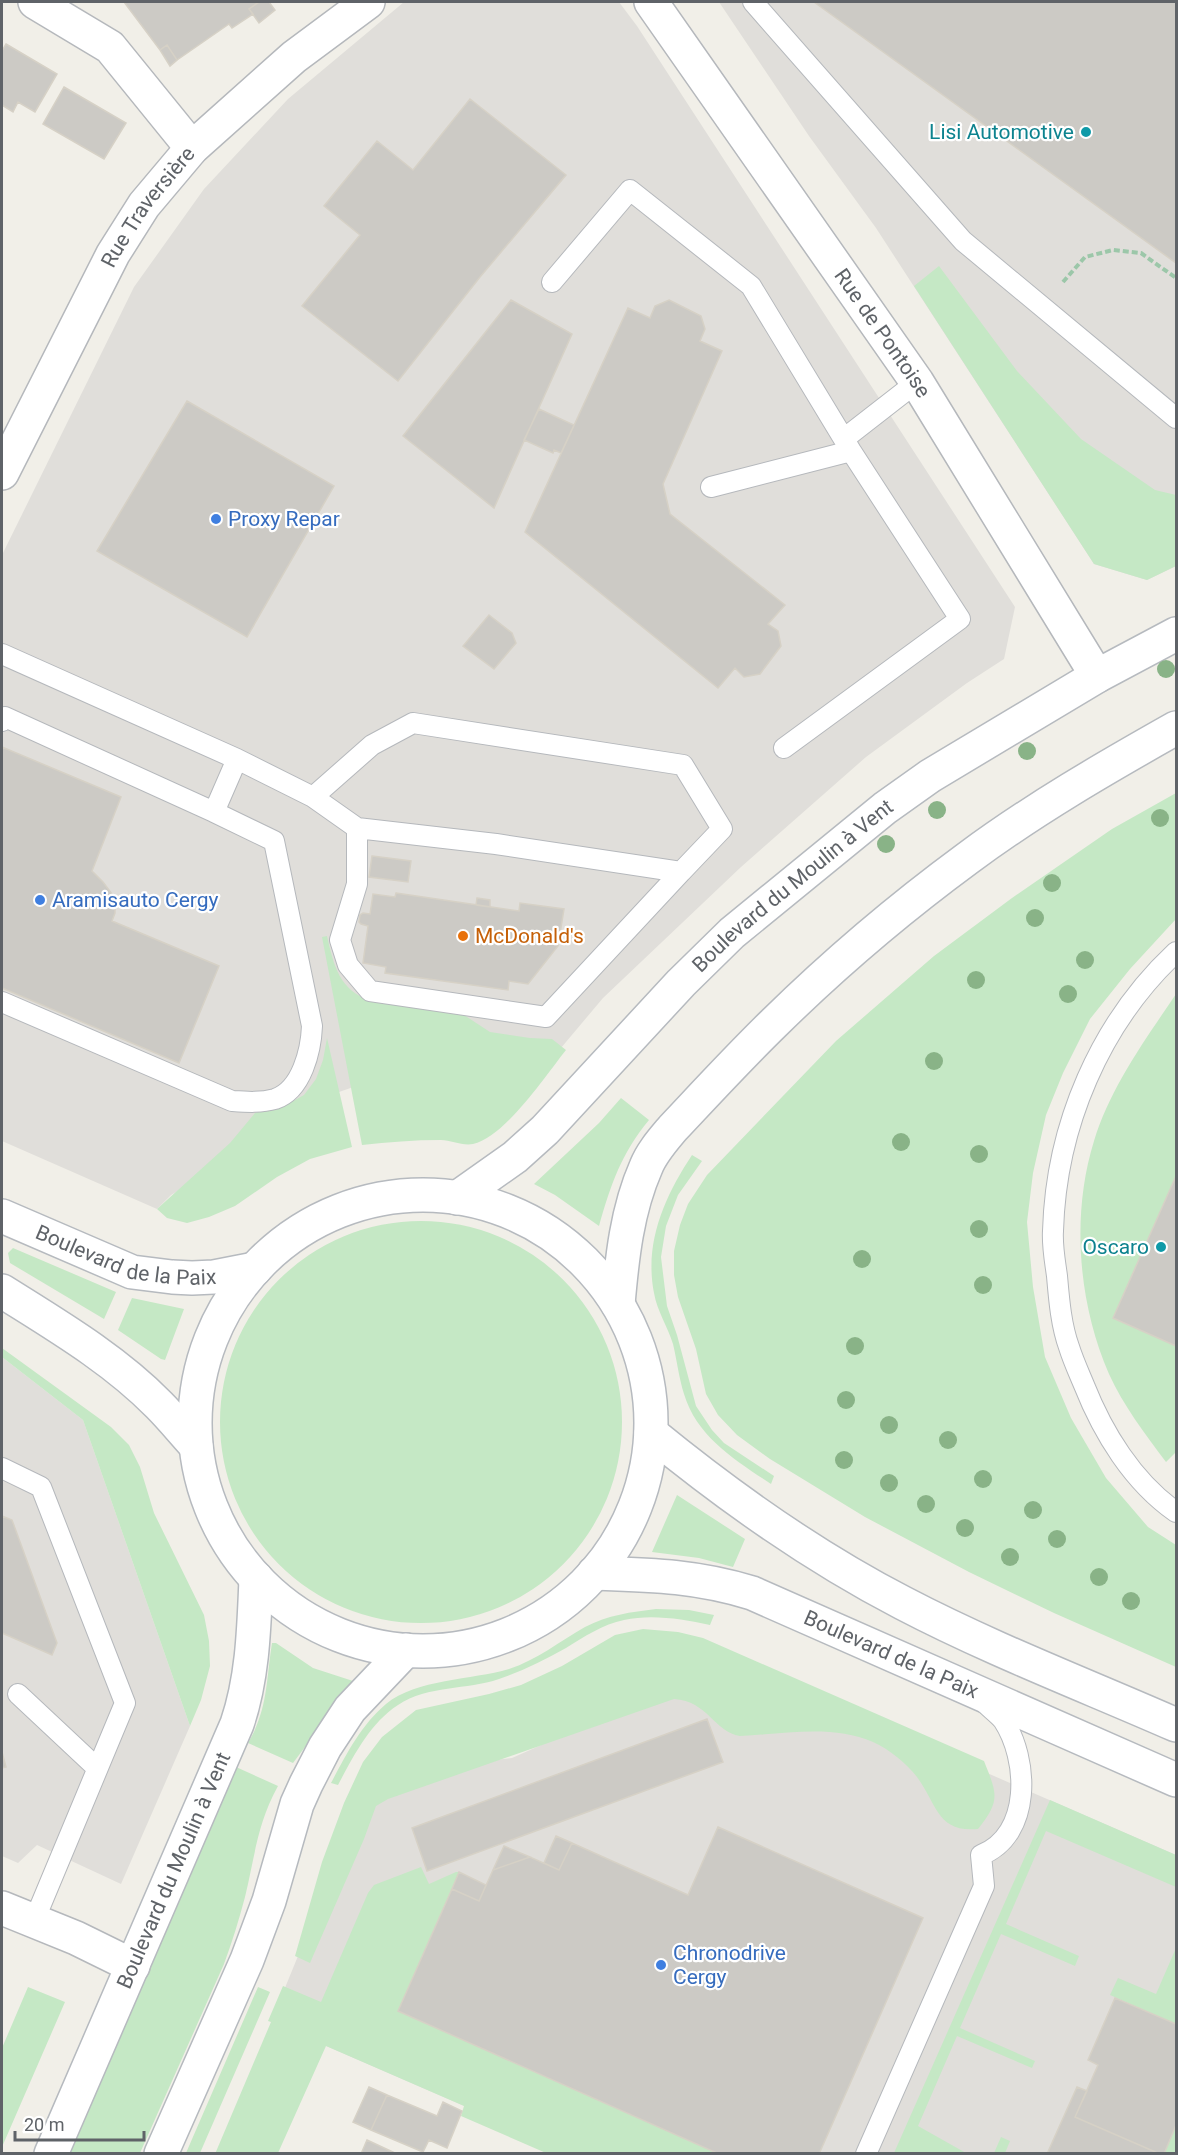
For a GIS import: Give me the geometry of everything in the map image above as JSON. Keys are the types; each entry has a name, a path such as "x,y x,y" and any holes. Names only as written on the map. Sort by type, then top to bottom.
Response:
{"main road":[{"path":"35,2 110,47 192,148"},
{"name":"Rue Traversière","path":"2,473 113,254 144,205 192,148 294,57 368,2"},
{"name":"Rue de Pontoise","path":"651,2 917,382 1096,676"},
{"name":"Boulevard du Moulin à Vent","path":"457,1198 509,1162 545,1130 681,983 732,933 836,846 930,776 1096,676 1176,634"},
{"path":"618,1304 621,1262 627,1230 632,1206 646,1166 657,1147 673,1128 774,1023 841,961 968,857 1037,809 1176,728"},
{"path":"424,1196 457,1198 505,1211 549,1234 587,1265 618,1304 644,1366 651,1433 645,1476 630,1518 608,1556 569,1597 541,1618 498,1638 453,1648 406,1650 364,1642 324,1628 288,1606 256,1578 236,1552 206,1494 196,1446 196,1398 206,1352 226,1308 270,1253 307,1227 347,1208 390,1198 424,1196"},
{"name":"Boulevard de la Paix","path":"2,1216 132,1272 192,1278 214,1277 255,1269"},
{"path":"2,1291 127,1376 159,1405 196,1446"},
{"path":"651,1433 728,1493 822,1556 876,1588 946,1624 1176,1725"},
{"name":"Boulevard de la Paix","path":"594,1573 669,1575 717,1583 752,1593 1176,1780"},
{"name":"Boulevard du Moulin à Vent","path":"51,2154 243,1707 254,1634 256,1578"},
{"path":"161,2154 247,1960 269,1901 302,1793 325,1747 350,1708 406,1650"},
{"path":"2,1908 76,1938 133,1966"}],"lane":[{"path":"753,2 963,241 1176,418"},
{"path":"552,282 630,190 751,286 848,444 960,619 784,748"},
{"path":"711,487 848,444 917,382"},
{"path":"2,654 237,759 313,797 357,828 496,844 681,872"},
{"path":"2,721 5,717 274,841 312,1026 311,1048 303,1069 293,1084 278,1098 256,1102 232,1101 2,1002"},
{"path":"313,797 372,745 413,723 683,765 722,829 546,1017 370,991 348,965 340,940 357,884 357,828"},
{"path":"214,812 237,759"},
{"path":"1176,951 1123,1013 1092,1067 1071,1121 1058,1177 1053,1233 1058,1292 1068,1346 1095,1413 1128,1465 1164,1503 1176,1512"},
{"path":"2,1468 41,1487 125,1703 34,1921"},
{"path":"867,2154 984,1886 981,1855 994,1850 1008,1832 1017,1811 1023,1784 1017,1754 1002,1719 973,1691"},
{"path":"18,1694 97,1768"}],"path":[{"path":"1042,306 1085,257 1113,250 1141,252 1176,278"}],"shaded area":[{"path":"404,2 619,2 637,26 1015,607 1004,659 967,683 866,757 741,867 603,998 529,1086 362,1084 339,1092 171,1195 157,1209 2,1141 2,555 134,287 204,189 288,99"},
{"path":"719,2 1176,2 1176,566 1147,580 1094,564 876,228 809,136"},
{"path":"2,1357 83,1420 190,1726 121,1884 37,1845 18,1863 2,1856"},
{"path":"690,1644 1176,1855 1176,2153 573,2153 271,2022 361,1802 405,1770 512,1758 611,1714"}],"green space":[{"path":"939,266 1017,371 1081,439 1155,490 1176,495 1176,566 1147,580 1094,564 914,286"},
{"path":"1176,793 1176,919 1130,969 1090,1019 1063,1073 1046,1115 1033,1173 1027,1222 1033,1287 1045,1357 1071,1418 1106,1478 1148,1527 1176,1545 1176,1667 1054,1613 969,1572 865,1517 770,1459 737,1435 718,1415 706,1394 696,1349 678,1297 674,1275 674,1251 688,1204 707,1175 836,1041 934,956 1012,898 1112,829"},
{"path":"327,936 340,976 345,984 360,996 371,1001 464,1015 490,1032 552,1039 566,1050 524,1104 498,1130 485,1139 473,1144 441,1140 362,1145 322,937"},
{"path":"1176,994 1176,1176 1113,1318 1176,1346 1176,1452 1166,1462 1121,1397 1099,1347 1090,1318 1085,1289 1080,1229 1087,1169 1101,1121 1129,1065"},
{"path":"327,1038 352,1147 310,1159 277,1177 235,1206 209,1217 187,1223 167,1218 157,1209 230,1143 255,1113 286,1105 304,1095 316,1079 323,1060"},
{"path":"621,1098 649,1120 624,1157 599,1226 555,1195 534,1184 599,1123"},
{"path":"692,1155 702,1161 678,1195 666,1226 661,1257 667,1306 696,1406 724,1443 774,1476 771,1484 719,1446 698,1423 684,1394 673,1344 655,1300 652,1256 659,1220 673,1187"},
{"path":"421,1221 460,1225 498,1237 533,1255 563,1280 588,1310 606,1345 618,1383 622,1422 618,1461 606,1499 588,1534 563,1564 533,1589 498,1607 460,1619 421,1623 382,1619 344,1607 309,1589 279,1564 254,1534 236,1499 224,1461 220,1422 224,1383 236,1345 254,1310 279,1280 309,1255 344,1237 382,1225"},
{"path":"13,1248 116,1292 104,1319 10,1263 8,1253"},
{"path":"132,1298 184,1309 165,1360 118,1330"},
{"path":"2,1348 111,1427 129,1445 140,1467 154,1513 204,1615 209,1641 210,1666 201,1700 190,1726 83,1420 2,1357"},
{"path":"677,1495 745,1539 733,1567 699,1558 652,1552"},
{"path":"656,1609 689,1610 714,1615 710,1625 656,1617 616,1622 508,1676 422,1694 410,1699 388,1712 379,1721 363,1741 338,1785 331,1783 348,1751 369,1721 398,1696 428,1685 509,1669 539,1655 594,1623 620,1615"},
{"path":"643,1629 678,1632 703,1638 984,1761 994,1789 990,1811 978,1829 954,1826 940,1815 924,1787 908,1767 879,1745 858,1736 842,1733 791,1732 740,1736 724,1729 695,1705 674,1699 388,1799 376,1806 310,1963 295,1956 322,1862 344,1803 363,1762 382,1737 416,1710 521,1685 562,1666 615,1635"},
{"path":"272,1643 276,1643 313,1668 353,1681 293,1763 248,1743 263,1706"},
{"path":"236,1767 278,1786 265,1814 257,1840 243,1906 224,1964 140,2153 68,2154"},
{"path":"1050,1800 1176,1855 1176,1887 1046,1831 1006,1924 1079,1956 1075,1966 1001,1934 960,2028 1035,2061 1032,2068 957,2036 918,2126 966,2153 894,2153"},
{"path":"421,1867 429,1884 459,1872 398,2011 719,2153 546,2153 461,2116 464,2106 326,2046 278,2153 215,2154 271,2022 268,2021 283,1986 321,2002 368,1893 374,1885"},
{"path":"1176,1948 1176,2024 1110,1995 1118,1978 1156,1994"},
{"path":"28,1987 65,2002 2,2147 2,2048"},
{"path":"258,1987 270,1992 200,2153 186,2153"},
{"path":"1176,2125 1176,2153 1164,2153"},
{"path":"1001,2137 1010,2141 1005,2153 994,2153"}],"building":[{"path":"124,2 259,2 249,9 253,14 232,28 229,24 177,60 167,45 160,50"},
{"path":"259,2 269,2 275,10 259,23 249,9"},
{"name":"Lisi Automotive","path":"814,2 1176,2 1176,263"},
{"path":"6,44 57,74 35,112 18,102 13,112 2,105 2,51"},
{"path":"167,45 177,60 170,66 160,50"},
{"path":"64,87 126,123 104,159 43,124"},
{"path":"470,99 566,175 480,277 398,381 302,306 360,235 324,206 377,141 413,170"},
{"path":"511,300 572,334 494,508 403,436"},
{"path":"669,300 701,316 705,329 700,341 722,351 663,484 670,514 785,605 768,624 778,631 781,646 760,674 744,677 735,668 718,688 525,532 628,308 650,318 655,306"},
{"name":"Proxy Repar","path":"187,401 334,486 247,637 97,551"},
{"path":"539,409 574,425 561,453 554,450 553,453 524,440"},
{"path":"489,615 512,633 516,643 494,669 463,646"},
{"path":"2,747 121,797 92,871 115,898 115,913 112,921 219,966 179,1063 2,988"},
{"path":"372,856 411,861 408,882 369,877"},
{"name":"McDonald's","path":"396,893 519,911 520,903 564,909 558,946 528,984 509,981 508,990 385,973 386,967 363,963 368,926 359,922 360,915 370,914 373,894 395,897"},
{"path":"477,898 490,900 490,907 476,905"},
{"name":"Oscaro","path":"1176,1176 1176,1346 1113,1318"},
{"path":"2,1516 12,1520 57,1643 52,1655 2,1633"},
{"path":"707,1719 723,1762 427,1871 412,1828"},
{"path":"2,1752 6,1767 2,1768"},
{"name":"Chronodrive Cergy","path":"718,1827 923,1918 819,2154 719,2154 398,2011 452,1889 479,1901 493,1870 530,1857 559,1870 572,1843 688,1895"},
{"path":"556,1836 572,1843 559,1870 544,1863"},
{"path":"504,1846 530,1857 493,1870"},
{"path":"459,1872 486,1885 479,1901 452,1889"},
{"path":"1115,1998 1176,2024 1176,2125 1164,2154 1075,2117 1098,2065 1088,2060"},
{"path":"369,2087 387,2095 371,2130 353,2122"},
{"path":"1077,2087 1087,2091 1075,2117 1160,2154 1047,2154"},
{"path":"387,2095 437,2116 443,2102 462,2111 447,2148 429,2140 423,2152 371,2130"},
{"path":"367,2140 397,2154 361,2154"}],"place":[{"name":"Lisi Automotive","path":"1086,132"},
{"name":"Proxy Repar","path":"216,519"},
{"name":"Aramisauto Cergy","path":"40,900"},
{"name":"McDonald's","path":"463,936"},
{"name":"Oscaro","path":"1161,1247"},
{"name":"Chronodrive Cergy","path":"661,1965"}]}
